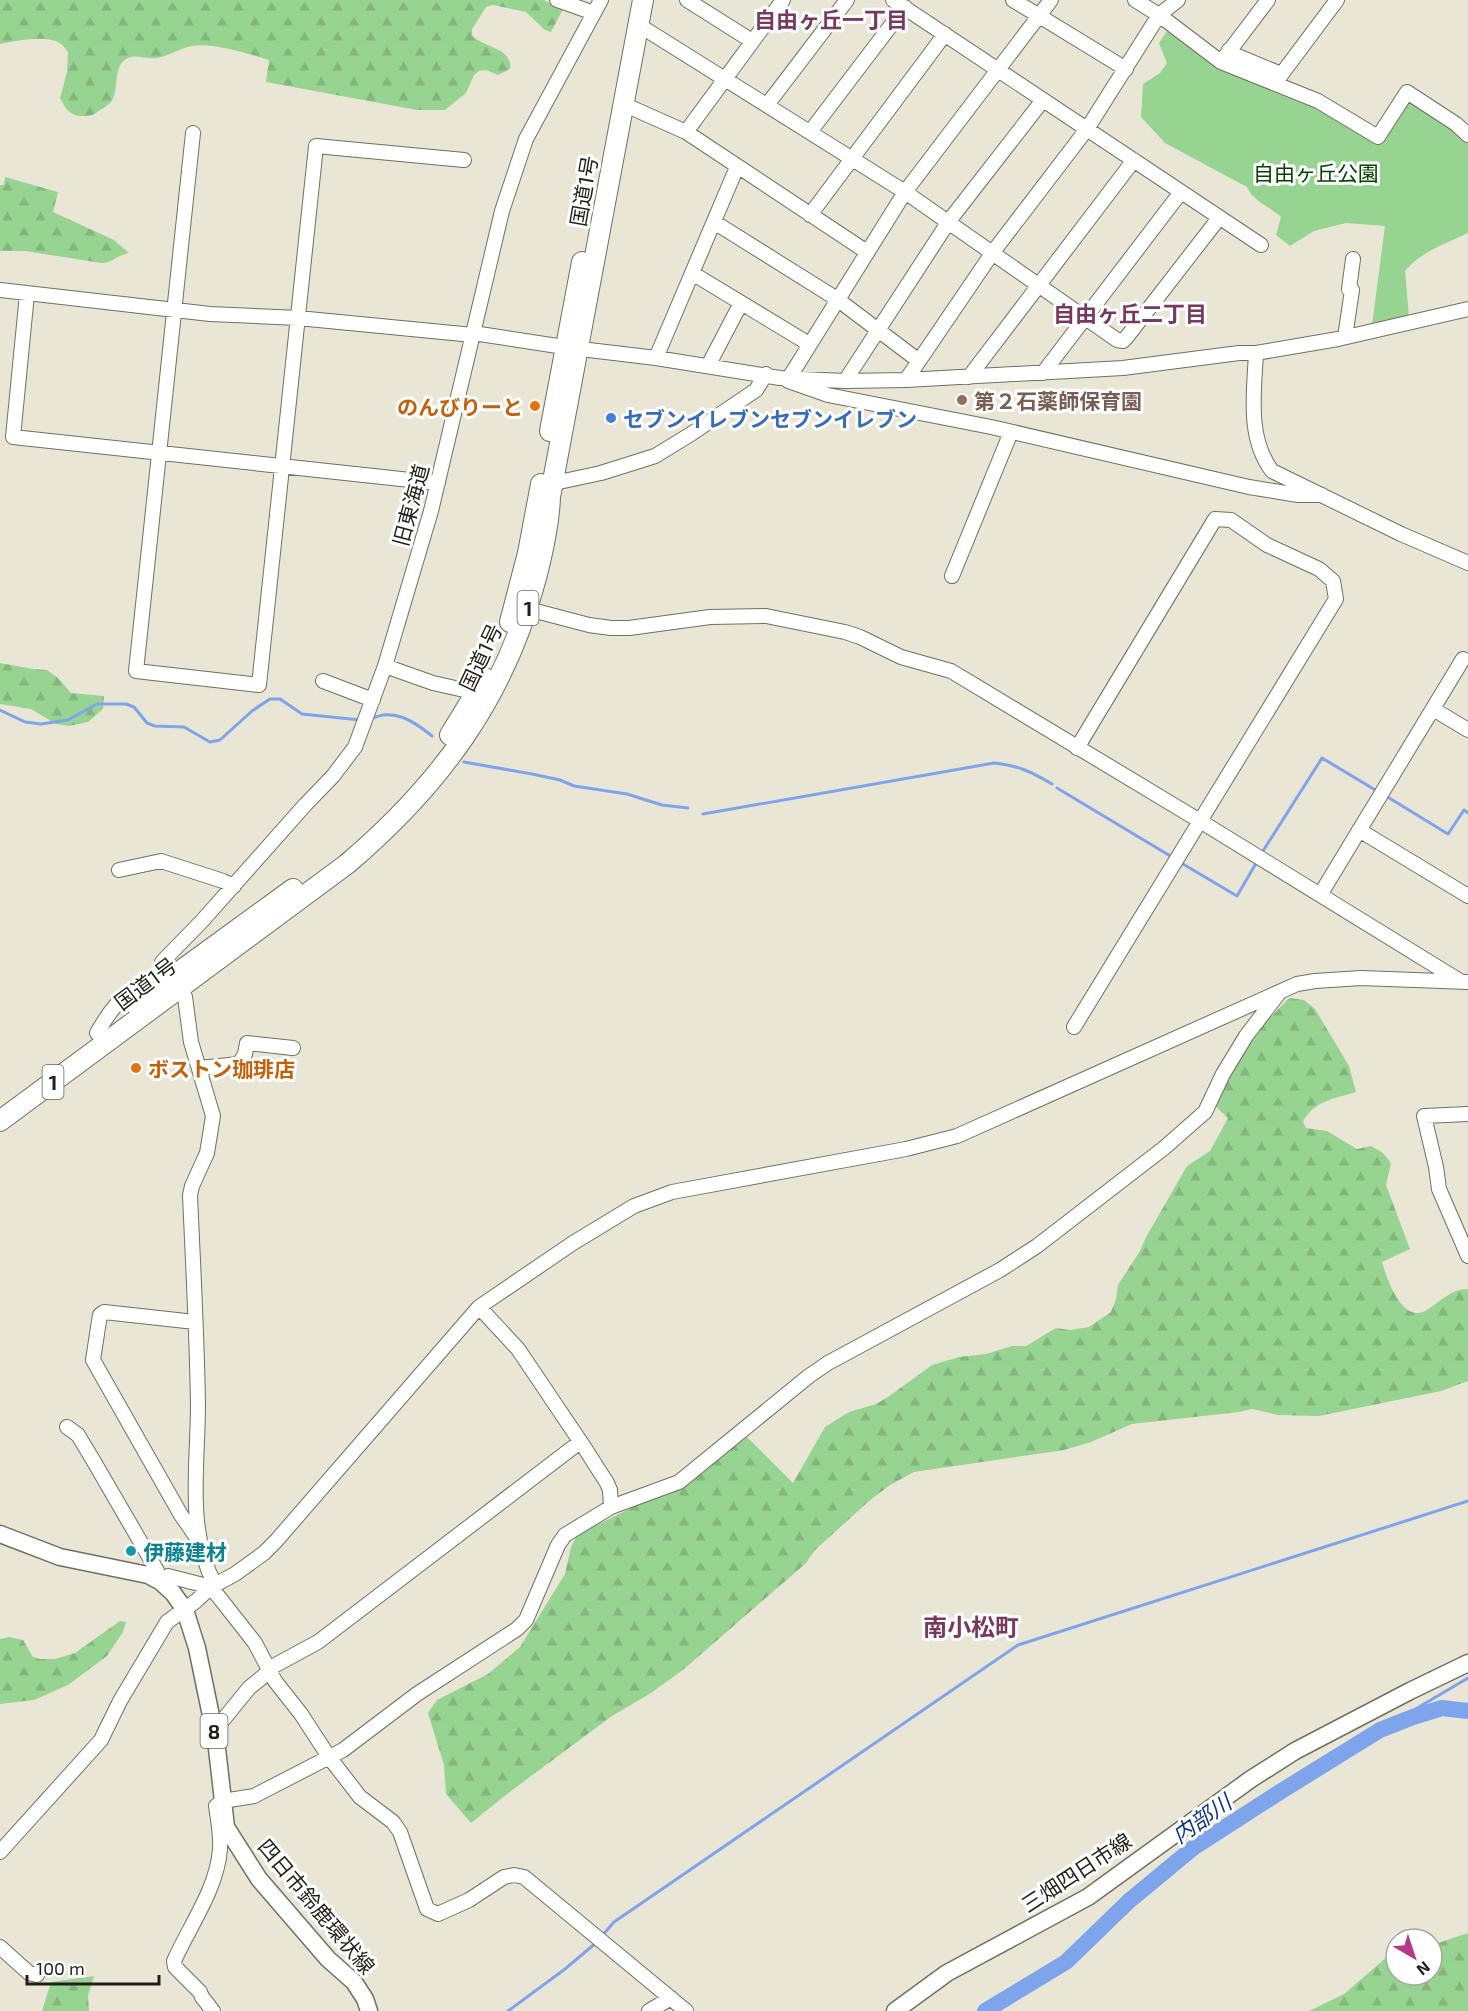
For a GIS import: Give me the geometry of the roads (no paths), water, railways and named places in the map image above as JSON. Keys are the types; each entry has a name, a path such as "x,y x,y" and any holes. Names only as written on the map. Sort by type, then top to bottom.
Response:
{"highway":[{"name":"国道1号","path":"0,1106 171,977 330,877 369,837 416,781 448,739 475,695 496,658 515,608 547,485 630,0"},
{"name":"国道1号","path":"572,348 643,0"},
{"name":"国道1号","path":"369,837 426,789 470,729 505,669 528,609 545,545 547,485"},
{"name":"国道1号","path":"0,1120 171,977"}],"main road":[{"path":"0,1534 60,1557 148,1575 158,1580"},
{"name":"四日市鈴鹿環状線","path":"158,1580 173,1593 185,1610 193,1630 214,1731 226,1827 259,1879 328,1959 354,1982 365,1999 369,2011"},
{"name":"三畑四日市線","path":"895,2011 947,1973 1088,1897 1251,1779 1295,1751 1468,1663"}],"street":[{"path":"557,0 597,6"},
{"path":"628,82 653,0"},
{"path":"687,0 752,41"},
{"path":"686,132 783,0"},
{"path":"767,105 847,0"},
{"path":"1013,0 1126,69"},
{"path":"785,378 905,192 1051,0"},
{"path":"1135,0 1159,15 1221,62 1278,79"},
{"path":"906,380 993,252 1087,129 1159,15 1178,0"},
{"path":"1221,62 1268,0"},
{"path":"1278,79 1337,0"},
{"path":"810,132 899,4 1261,245"},
{"name":"旧東海道","path":"171,977 162,962 234,886 350,755 360,736 385,666 438,483 502,211 526,139 597,6"},
{"path":"645,29 905,192 1117,340 1122,341"},
{"path":"810,215 945,34"},
{"path":"1229,50 1378,137 1407,92 1456,124 1468,135"},
{"path":"845,381 949,221 1043,100"},
{"path":"623,104 686,132 867,252"},
{"path":"193,133 136,671 259,685 316,146 464,160"},
{"path":"969,377 1134,160"},
{"path":"656,358 737,167"},
{"path":"1044,373 1181,192"},
{"path":"1123,368 1122,341 1219,218"},
{"path":"714,222 837,299 919,361"},
{"path":"1345,337 1352,290 1349,289 1353,259"},
{"path":"692,273 809,344"},
{"path":"0,290 244,317 298,318 473,334 785,378 845,381 906,380 1123,368 1239,353 1256,353 1345,337 1468,309"},
{"path":"27,294 13,437 438,483"},
{"path":"708,366 741,303"},
{"path":"1256,353 1254,416 1262,452 1272,471 1401,534 1468,563"},
{"path":"547,485 600,473 655,456 756,390 766,375"},
{"path":"785,378 828,395 1011,432 1249,487 1298,495 1322,495"},
{"path":"952,576 1011,432"},
{"path":"1074,1028 1336,599 1333,581 1319,569 1267,545 1231,520 1215,519 1077,748"},
{"path":"528,609 589,625 611,628 628,628 710,617 766,616 845,632 901,657 951,671 1464,982"},
{"path":"1320,895 1463,660"},
{"path":"385,666 475,695"},
{"path":"323,681 373,700"},
{"path":"1433,709 1468,730"},
{"path":"1359,830 1468,896"},
{"path":"119,870 161,861 234,886"},
{"path":"97,1033 111,1010 141,985 171,977 185,997 191,1042 213,1116 207,1153 190,1195 198,1404 196,1509 198,1540 213,1586 255,1643 276,1681 329,1757 360,1797 393,1822 400,1832 406,1842 427,1909 438,1914 469,1900 504,1877 519,1876 534,1884 686,2011"},
{"path":"0,1852 101,1740 120,1701 167,1622 213,1586 235,1574 276,1541 479,1307 573,1243 647,1200 682,1190 906,1149 957,1136 1297,984 1361,978 1464,982"},
{"path":"213,2011 200,1992 175,1967 174,1961 214,1877 220,1851 216,1806 223,1801 254,1796 329,1757 354,1742 417,1694 523,1625 558,1545 565,1535 611,1507 679,1482 828,1363 1000,1270 1075,1217 1164,1148 1205,1112 1245,1036 1281,991"},
{"path":"199,1068 239,1064 245,1054 247,1042 293,1048"},
{"path":"1468,1114 1424,1116 1439,1189 1468,1256"},
{"path":"479,1307 518,1349 580,1442 607,1483 610,1490 611,1507"},
{"path":"195,1322 104,1312 100,1315 93,1360 181,1515 198,1540"},
{"path":"67,1427 78,1435 98,1468 157,1571 158,1580 168,1576 213,1586"},
{"path":"214,1731 249,1688 270,1669 318,1642 580,1442"},
{"path":"0,1947 29,1973 37,1975"},
{"path":"649,2011 670,1998"}],"waterway":[{"path":"0,710 25,722 41,724 68,720 97,704 126,704 134,707 147,723 155,726 184,727 210,742 220,740 252,711 270,699 280,699 302,714 360,720"},
{"path":"371,719 395,715 411,721 432,736"},
{"path":"1263,851 1322,758 1377,791"},
{"path":"464,762 560,780 574,786 627,794 662,805 688,808"},
{"path":"703,814 994,763 1024,770 1052,784"},
{"path":"1057,788 1172,857"},
{"path":"1386,796 1448,834 1464,810 1468,813"},
{"path":"1183,864 1237,896 1255,865"},
{"path":"601,1937 614,1922 1018,1645 1468,1501"},
{"path":"1380,1730 1468,1678"},
{"name":"内部川","path":"985,2011 1066,1962 1129,1901 1193,1848 1283,1790 1380,1730 1442,1708 1468,1711"},
{"path":"508,2011 597,1942"}],"place":[{"name":"第２石薬師保育園","path":"962,400"},
{"name":"のんびりーと","path":"535,406"},
{"name":"セブンイレブンセブンイレブン","path":"611,418"},
{"name":"ボストン珈琲店","path":"136,1068"},
{"name":"伊藤建材","path":"131,1551"}],"district":[{"name":"自由ヶ丘一丁目","path":"831,19"},
{"name":"自由ヶ丘二丁目","path":"1130,313"},
{"name":"南小松町","path":"971,1626"}],"park label":[{"name":"自由ヶ丘公園","path":"1316,172"}]}
